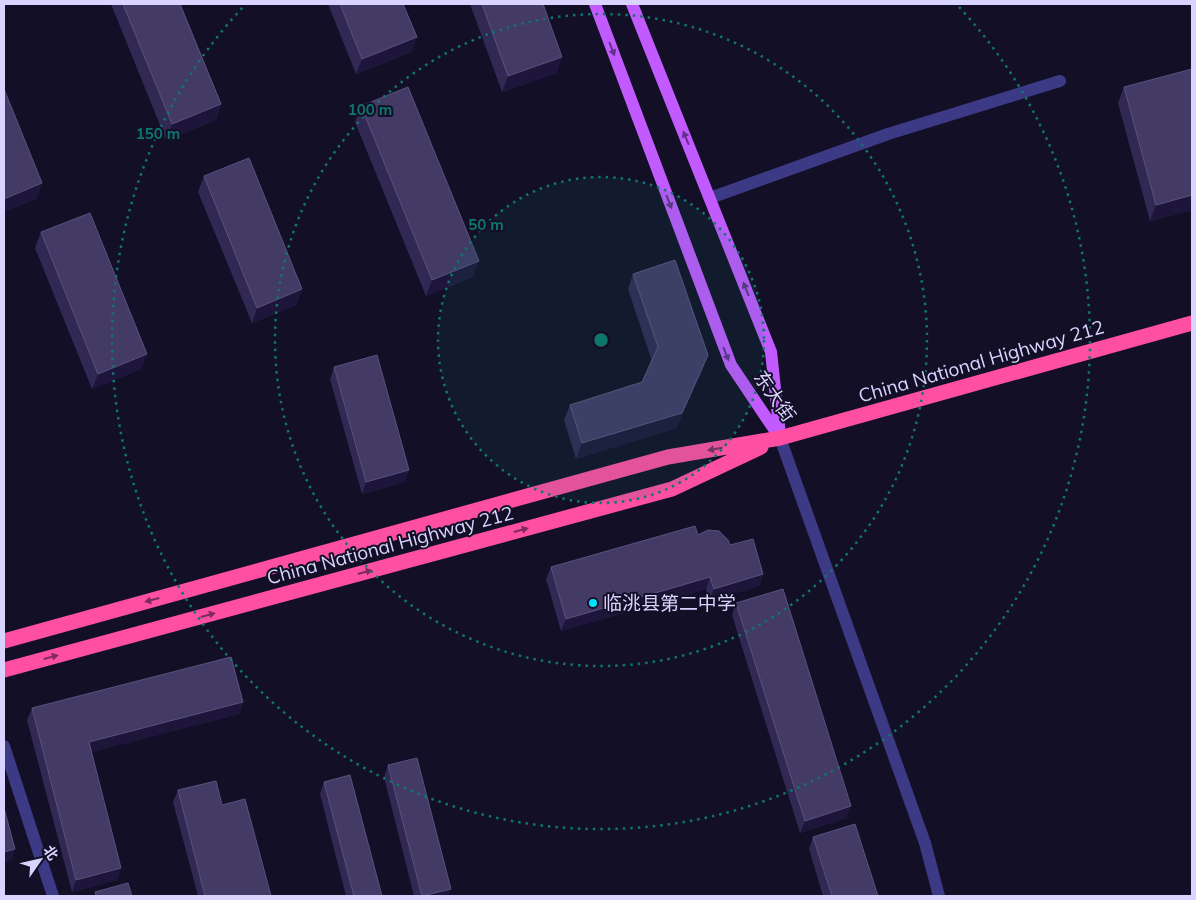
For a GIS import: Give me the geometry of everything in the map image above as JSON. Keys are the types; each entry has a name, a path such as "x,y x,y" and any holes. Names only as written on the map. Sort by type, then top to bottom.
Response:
{"highway":[{"name":"China National Highway 212","path":"4,641 668,457 780,438 1192,323"},
{"name":"China National Highway 212","path":"4,670 672,489 780,438"}],"main road":[{"name":"东大街","path":"595,4 731,365 780,438"},
{"name":"东大街","path":"632,4 770,352 780,438"}],"street":[{"path":"710,198 888,134 1060,81"},
{"path":"780,438 924,843 939,896"},
{"path":"4,746 53,896"}],"building":[{"path":"123,4 180,4 221,104 172,124"},
{"path":"340,4 403,4 417,37 362,59"},
{"path":"482,4 543,4 562,57 508,76"},
{"path":"1192,69 1192,195 1156,205 1124,87"},
{"path":"408,87 479,261 432,280 361,106"},
{"path":"4,89 42,183 4,199"},
{"path":"249,158 302,289 257,308 204,176"},
{"path":"90,213 147,354 98,374 41,232"},
{"path":"675,260 708,355 682,413 582,443 570,405 642,382 658,347 633,274"},
{"path":"377,355 409,470 366,482 334,367"},
{"path":"695,526 698,535 708,530 719,531 728,540 730,545 753,539 763,574 714,589 710,577 566,619 551,567"},
{"path":"783,589 851,806 805,821 736,603"},
{"path":"231,657 243,702 89,742 121,868 76,880 32,708"},
{"path":"417,758 451,889 422,896 388,765"},
{"path":"350,775 382,896 354,896 324,782"},
{"path":"216,781 222,805 245,799 271,896 205,896 178,790"},
{"path":"4,808 15,849 4,852"},
{"path":"855,824 878,896 832,896 813,837"},
{"path":"128,883 132,896 96,896 95,892"}],"place":[{"name":"临洮县第二中学","path":"593,603"}]}
